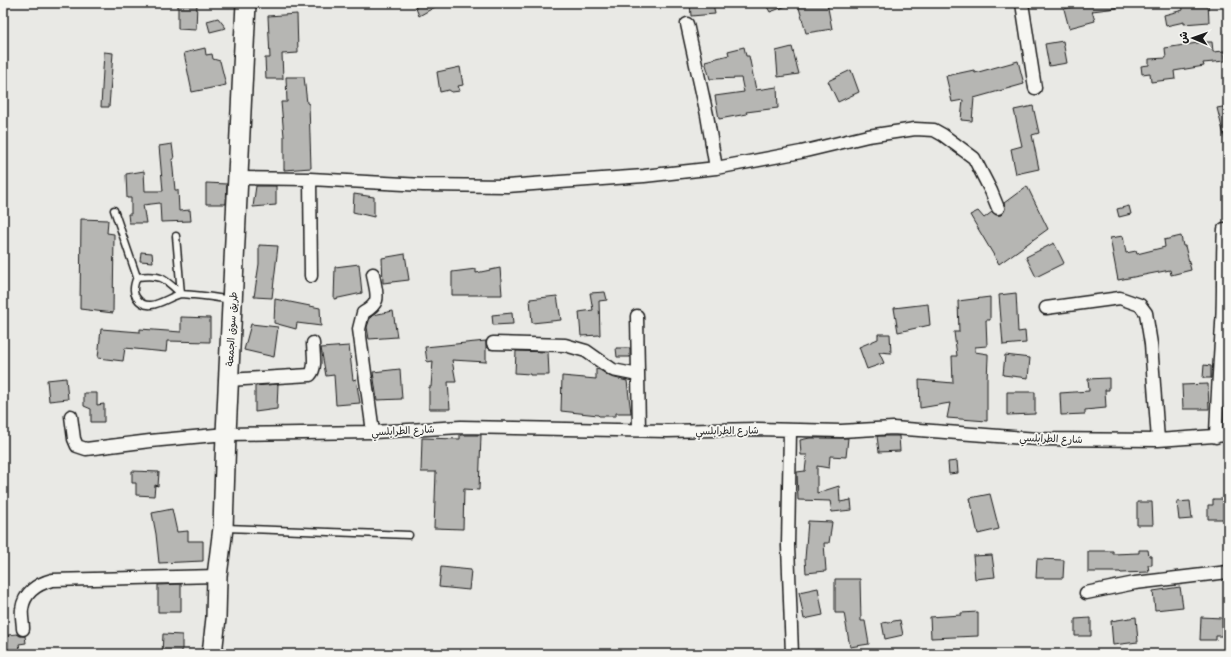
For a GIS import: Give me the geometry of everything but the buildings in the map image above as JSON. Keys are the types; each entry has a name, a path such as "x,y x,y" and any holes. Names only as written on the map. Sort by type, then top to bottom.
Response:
{"main road":[{"name":"طريق سوق الجمعة","path":"212,654 216,618 217,576 223,528 228,380 239,178 246,3"}],"street":[{"path":"1022,3 1035,88"},
{"path":"687,24 707,115 716,168"},
{"path":"239,178 423,185 507,186 644,176 716,168 801,152 868,136 915,129 934,130 943,134 974,158 991,190 998,208"},
{"path":"310,180 311,276"},
{"path":"1222,436 1217,393 1222,323 1222,251 1224,229"},
{"path":"373,274 377,300 373,307 363,313 359,330 373,432"},
{"path":"1046,308 1120,298 1140,305 1146,314 1151,344 1158,440"},
{"path":"637,316 639,430"},
{"path":"228,380 310,375 314,368 313,343"},
{"path":"493,343 565,345 586,351 613,370 638,375"},
{"name":"شارع الطرابلسي","path":"71,416 74,439 77,446 86,449 226,434 373,432 461,427 841,431 893,428 1038,440 1158,440 1222,436"},
{"path":"790,430 788,546 792,654"},
{"path":"1086,593 1135,583 1228,572"},
{"path":"23,628 22,610 26,597 43,582 52,580 217,576"}],"lane":[{"path":"114,210 137,277 134,284 135,295 139,302 148,305 159,304 181,294 211,296 232,300"},
{"path":"176,236 181,294"},
{"path":"137,277 157,276 166,280 181,294"},
{"path":"223,528 409,535"}]}
